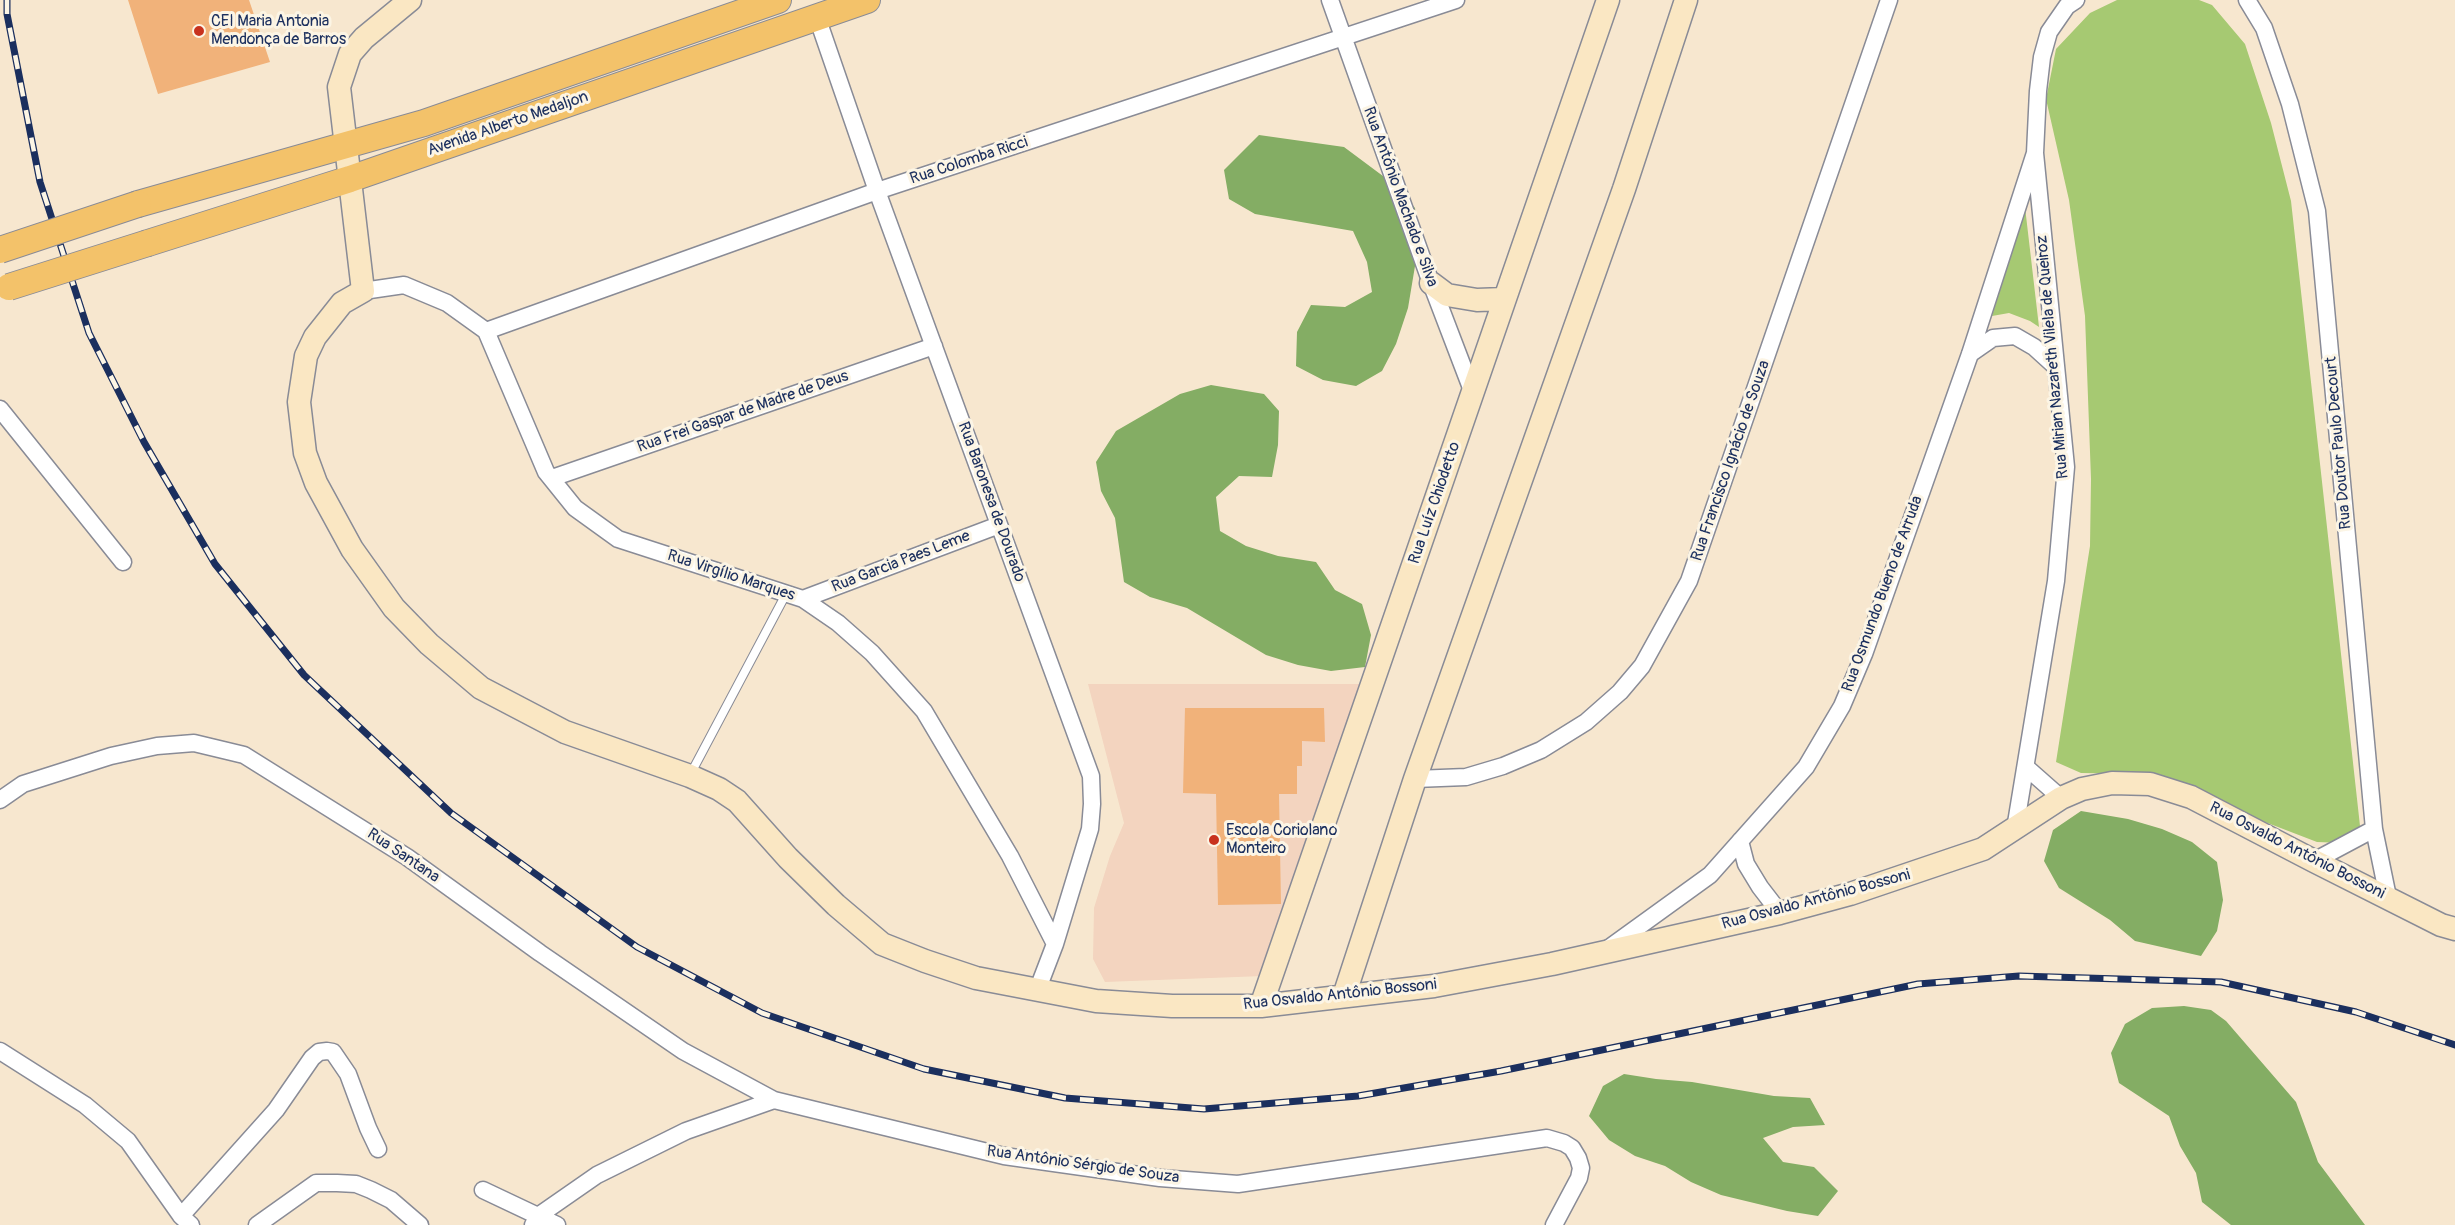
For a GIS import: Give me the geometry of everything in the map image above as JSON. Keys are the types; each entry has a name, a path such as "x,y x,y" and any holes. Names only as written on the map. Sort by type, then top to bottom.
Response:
{"main road":[{"name":"Avenida Alberto Medaljon","path":"0,250 138,204 424,123 778,0"},
{"name":"Avenida Alberto Medaljon","path":"4,289 350,179 867,0"}],"street":[{"path":"410,0 364,38 350,54 339,87 363,291 404,285 447,303 486,331"},
{"name":"Rua Antônio Machado e Silva","path":"1330,0 1431,283 1473,393"},
{"name":"Rua Colomba Ricci","path":"486,331 877,191 1344,39 1456,0"},
{"path":"1344,996 1415,779 1624,189 1686,0"},
{"name":"Rua Francisco Ignácio de Souza","path":"1415,779 1466,777 1503,766 1541,750 1586,722 1620,692 1642,666 1689,581 1889,0"},
{"name":"Rua Mirian Nazareth Vilela de Queiroz","path":"2015,829 2027,768 2056,581 2066,467 2035,153 2038,91 2042,57 2049,32 2067,6 2076,0"},
{"name":"Rua Doutor Paulo Decourt","path":"2247,0 2264,28 2290,104 2317,212 2374,829 2388,897"},
{"name":"Rua Luíz Chiodetto","path":"1261,1006 1473,393 1602,4"},
{"name":"Rua Baronesa de Dourado","path":"817,17 877,191 1091,776 1092,804 1089,829 1055,944 1037,991"},
{"name":"Rua Osmundo Bueno de Arruda","path":"1604,952 1710,875 1806,767 1842,706 1864,654 1970,354 2035,153"},
{"path":"1431,283 1447,294 1461,298 1504,299"},
{"name":"Rua Osvaldo Antônio Bossoni","path":"363,291 342,303 315,338 306,356 299,402 305,453 316,483 352,549 394,608 429,644 481,688 565,732 690,776 719,789 737,801 788,858 882,944 976,978 1096,1001 1172,1006 1261,1006 1434,986 1552,964 1780,913 1850,894 1983,849 2061,798 2082,789 2112,783 2150,784 2191,797 2441,925 2455,929"},
{"name":"Rua Virgílio Marques","path":"486,331 546,472 574,508 618,539 803,599 838,623 872,653 924,711 1010,856 1055,944"},
{"path":"1970,354 1993,338 2015,336 2034,347 2056,368"},
{"name":"Rua Frei Gaspar de Madre de Deus","path":"552,478 934,346"},
{"path":"0,409 123,562"},
{"name":"Rua Garcia Paes Leme","path":"803,599 999,525"},
{"name":"Rua Santana","path":"0,800 23,784 111,756 157,746 194,743 244,755 407,857 540,953 683,1051 774,1100"},
{"path":"2027,768 2061,798"},
{"path":"2314,861 2374,829"},
{"path":"1740,841 1746,864 1760,888 1780,913"},
{"path":"0,1051 85,1106 128,1141 186,1221 276,1110 312,1058 319,1052 333,1052 348,1074 378,1149"},
{"path":"536,1221 597,1175 686,1131 774,1100"},
{"name":"Rua Antônio Sérgio de Souza","path":"774,1100 1004,1156 1160,1178 1238,1184 1547,1138 1564,1143 1572,1149 1581,1168 1579,1178 1554,1225"},
{"path":"257,1225 316,1183 356,1184 372,1190 391,1200 420,1225"},
{"path":"483,1190 536,1221 557,1225"}],"lane":[{"path":"690,776 786,594"}],"shaded area":[{"name":"Escola Coriolano Monteiro","path":"1088,684 1364,684 1263,976 1105,982 1093,959 1094,908 1110,856 1124,823"}],"green space":[{"path":"2117,0 2199,0 2212,5 2245,44 2271,123 2291,201 2360,826 2355,835 2343,843 2317,842 2140,774 2081,773 2056,762 2090,546 2091,479 2085,316 2069,200 2046,99 2056,49 2090,13"},
{"path":"1259,135 1344,147 1395,185 1415,208 1419,242 1408,308 1396,344 1382,371 1356,386 1323,380 1296,366 1297,332 1311,305 1345,307 1372,292 1367,262 1353,231 1255,214 1229,199 1224,170"},
{"path":"2025,207 2039,327 2009,313 1992,316"},
{"path":"1211,385 1264,394 1279,411 1278,445 1272,477 1239,476 1216,497 1220,531 1246,546 1278,556 1316,562 1335,590 1362,604 1371,635 1365,667 1331,671 1298,665 1266,655 1187,608 1150,597 1124,582 1115,518 1101,491 1096,462 1116,431 1180,394"},
{"path":"2081,811 2128,819 2162,829 2192,842 2217,862 2223,900 2217,931 2201,956 2135,941 2110,920 2059,888 2044,861 2053,830"},
{"path":"2184,1006 2211,1010 2226,1021 2296,1102 2318,1162 2365,1225 2231,1225 2202,1202 2196,1173 2180,1146 2169,1116 2119,1083 2111,1053 2125,1024 2152,1008"},
{"path":"1624,1074 1692,1082 1774,1096 1810,1098 1825,1125 1793,1127 1763,1138 1783,1162 1814,1167 1838,1191 1818,1216 1787,1211 1721,1195 1691,1182 1665,1166 1635,1156 1609,1140 1589,1116 1603,1086"}],"building":[{"name":"CEI Maria Antonia Mendonça de Barros","path":"128,0 249,0 270,62 158,94"},
{"path":"1185,708 1324,708 1325,742 1302,741 1302,766 1297,766 1297,794 1279,794 1281,904 1218,905 1216,794 1183,793"}],"railway":[{"path":"7,0 7,14 40,182 89,333 144,442 215,564 304,675 451,813 637,947 762,1013 924,1069 1065,1098 1204,1109 1358,1096 1501,1071 1918,984 2019,976 2221,982 2356,1012 2455,1045"}],"place":[{"name":"CEI Maria Antonia Mendonça de Barros","path":"199,31"},
{"name":"Escola Coriolano Monteiro","path":"1214,840"}]}
